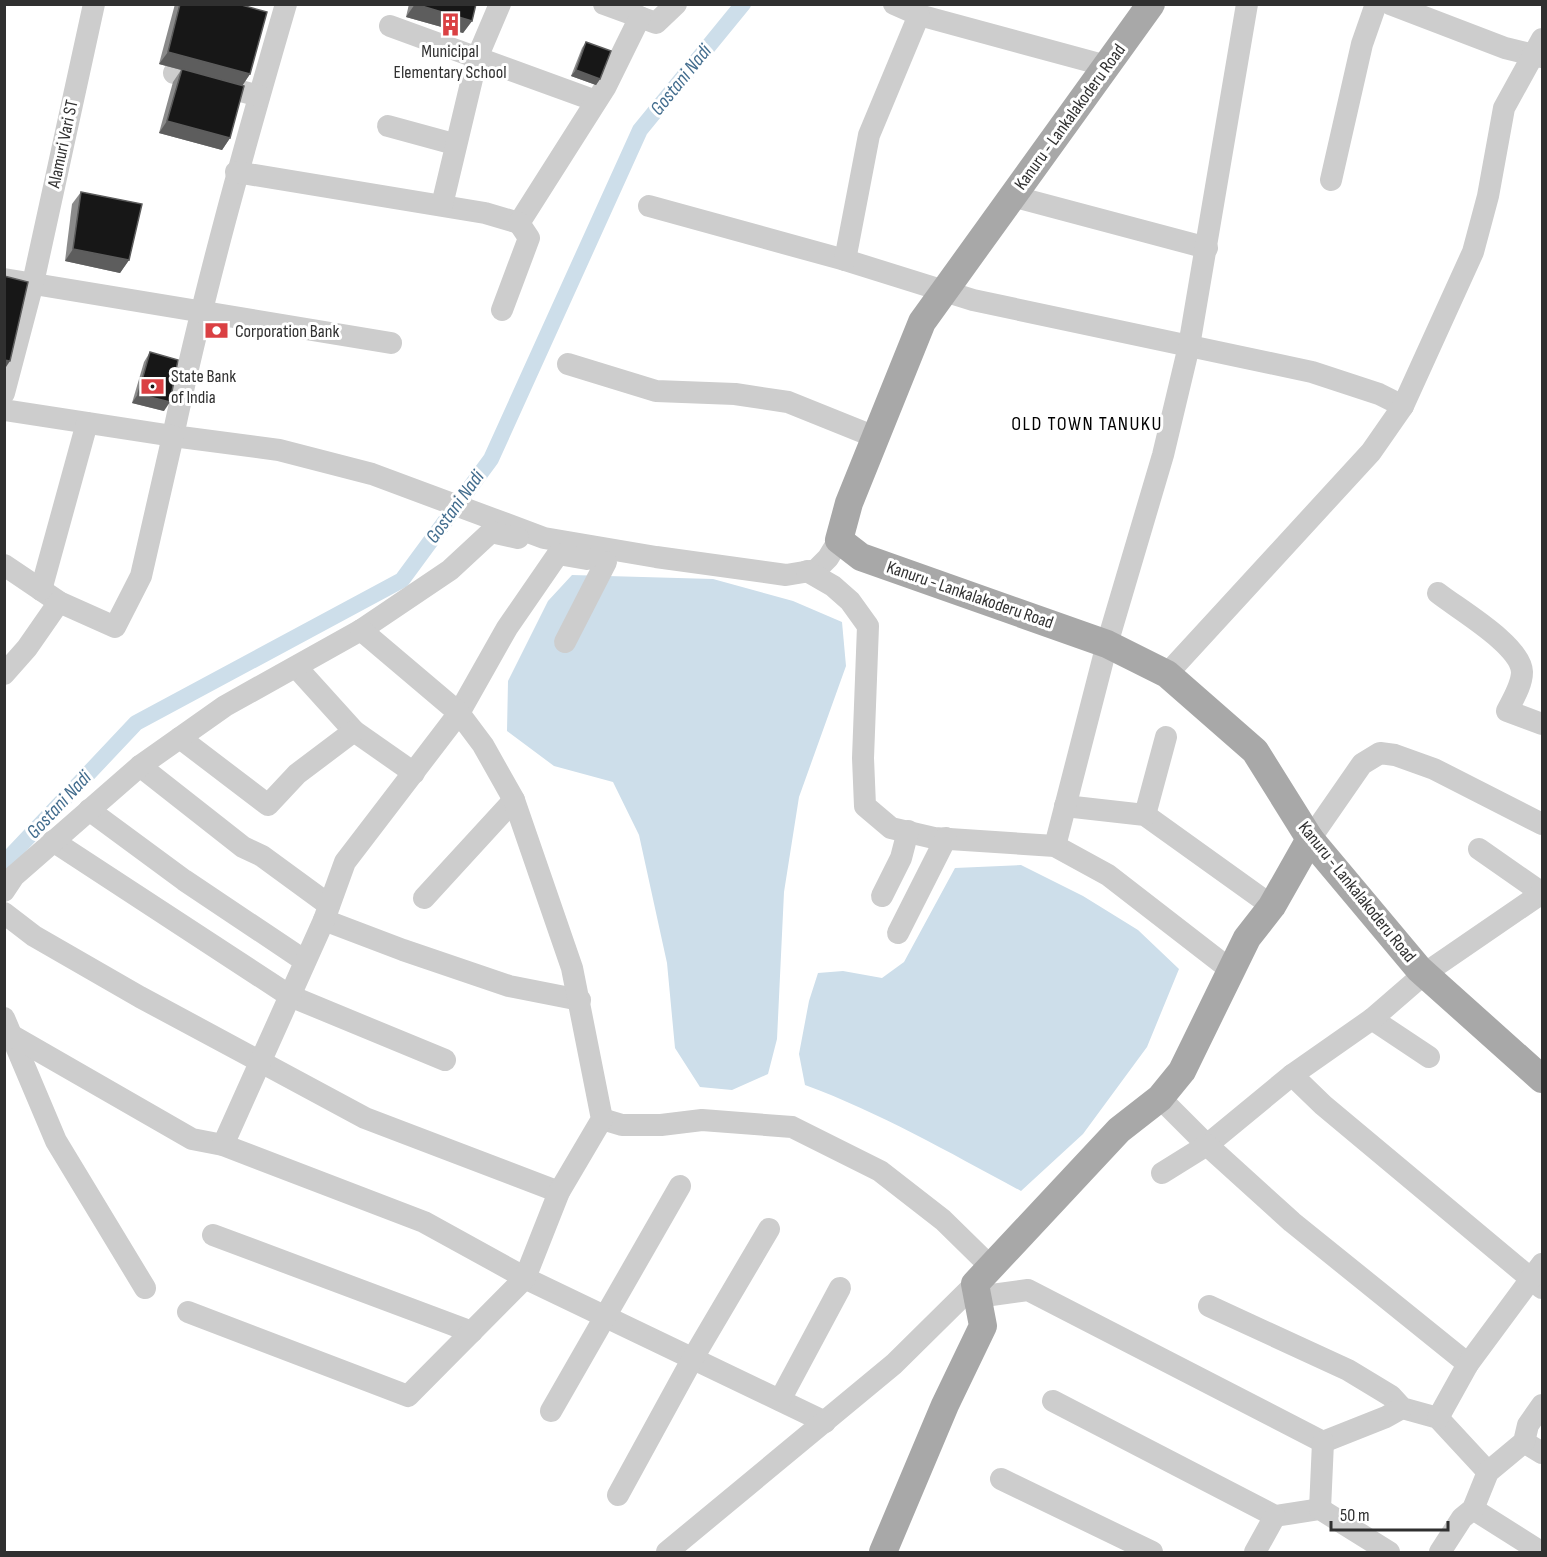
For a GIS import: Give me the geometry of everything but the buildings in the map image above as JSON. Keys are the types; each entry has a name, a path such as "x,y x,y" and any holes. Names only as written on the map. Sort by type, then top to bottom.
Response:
{"main road":[{"name":"Kanuru - Lankalakoderu Road","path":"1151,4 922,322 842,520 839,540 861,557 1107,644 1167,674 1255,751 1310,839 1429,979 1542,1079"},
{"path":"883,1552 945,1405 983,1326 981,1283 1119,1130 1160,1098 1182,1071 1247,938 1272,906 1310,839"}],"street":[{"name":"Alamuri Vari ST","path":"4,393 33,283 94,4"},
{"path":"4,565 50,596 115,627 141,576 199,312 236,172 286,4"},
{"path":"442,205 454,144 477,58 500,4"},
{"path":"603,4 656,23 676,4"},
{"path":"894,4 919,15 1107,66"},
{"path":"1055,846 1107,644 1163,455 1189,346 1247,4"},
{"path":"1331,180 1362,44 1376,4"},
{"path":"1167,674 1371,452 1403,406 1473,252 1488,196 1504,108 1539,50 1505,48 1390,4"},
{"path":"845,260 869,135 919,15"},
{"path":"519,223 596,101 639,17"},
{"path":"390,26 596,101"},
{"path":"174,73 259,96"},
{"path":"388,126 454,144"},
{"path":"236,172 442,205 485,213 519,223 529,238 502,310"},
{"path":"1012,196 1207,248"},
{"path":"650,206 845,260 973,300 1312,372 1379,394 1403,406"},
{"path":"4,279 391,343"},
{"path":"568,364 656,391 735,394 788,402 875,437"},
{"path":"4,410 279,450 391,479 544,538 656,557 786,575 816,570 828,558 839,540"},
{"path":"4,674 27,648 50,596 87,423"},
{"path":"4,891 14,876 140,766 225,706 297,668 361,630 450,570 490,532 520,539 558,554 639,568 656,557"},
{"path":"223,1145 327,913 345,862 459,713 507,628 558,554"},
{"path":"565,642 606,562"},
{"path":"807,571 833,586 850,601 868,626 863,758 865,806 891,828 946,838 1055,846 1108,875 1232,971"},
{"path":"1438,593 1500,639 1516,657 1522,669 1521,681 1507,711 1542,724"},
{"path":"188,1312 408,1396 525,1278 559,1192 602,1119 572,968 514,800 483,745 459,713 361,630"},
{"path":"297,668 354,731 414,773"},
{"path":"180,738 268,805 297,774 354,731"},
{"path":"1145,815 1166,737"},
{"path":"1310,839 1362,764 1380,753 1395,755 1434,769 1542,824"},
{"path":"140,766 243,847 262,856 327,913 509,986 579,1000"},
{"path":"424,898 514,800"},
{"path":"1065,806 1145,815 1272,906"},
{"path":"89,810 184,880 305,962"},
{"path":"882,896 901,858 908,831"},
{"path":"898,933 946,838"},
{"path":"53,841 290,996 445,1060"},
{"path":"1162,1173 1207,1145 1292,1075 1429,979 1542,893 1479,849"},
{"path":"4,913 34,936 261,1064 365,1118 559,1192"},
{"path":"1372,1018 1429,1057"},
{"path":"8,1026 192,1139 223,1145 424,1222 525,1278 825,1422"},
{"path":"8,1026 56,1142 145,1288"},
{"path":"1292,1075 1323,1105 1538,1277 1468,1364 1438,1418"},
{"path":"1160,1098 1207,1145 1292,1222 1468,1364"},
{"path":"602,1119 622,1125 662,1125 702,1120 792,1128 836,1147 880,1171 943,1220 981,1283"},
{"path":"551,1411 681,1186"},
{"path":"618,1495 693,1358 769,1229"},
{"path":"213,1235 472,1332"},
{"path":"668,1552 894,1364 981,1283"},
{"path":"981,1283 1028,1290 1323,1442"},
{"path":"780,1400 840,1288"},
{"path":"1209,1306 1348,1370 1391,1396 1402,1408 1438,1418 1488,1472"},
{"path":"1053,1401 1275,1516 1320,1509 1389,1552"},
{"path":"1440,1552 1462,1518 1473,1509 1488,1472 1533,1448 1528,1425 1542,1405"},
{"path":"1323,1442 1402,1408"},
{"path":"1320,1509 1323,1442"},
{"path":"1001,1479 1152,1552"},
{"path":"1473,1509 1541,1552"},
{"path":"1255,1552 1275,1516"}],"water":[{"path":"572,575 713,579 793,601 842,622 846,666 799,797 784,892 777,1039 768,1074 732,1090 700,1087 675,1048 667,963 639,835 613,782 554,766 507,731 508,681 548,601"},
{"path":"1021,865 1083,896 1138,930 1179,969 1147,1047 1083,1134 1021,1191 888,1121 805,1085 799,1054 809,1001 818,973 843,971 882,978 904,962 955,868"}],"waterway":[{"name":"Gostani Nadi","path":"4,863 136,723 402,580 491,459 640,130 743,4"}],"place":[{"name":"Municipal Elementary School","path":"450,25"},
{"name":"Corporation Bank","path":"217,331"},
{"name":"State Bank of India","path":"153,386"}],"district":[{"name":"OLD TOWN TANUKU","path":"1087,424"}]}
